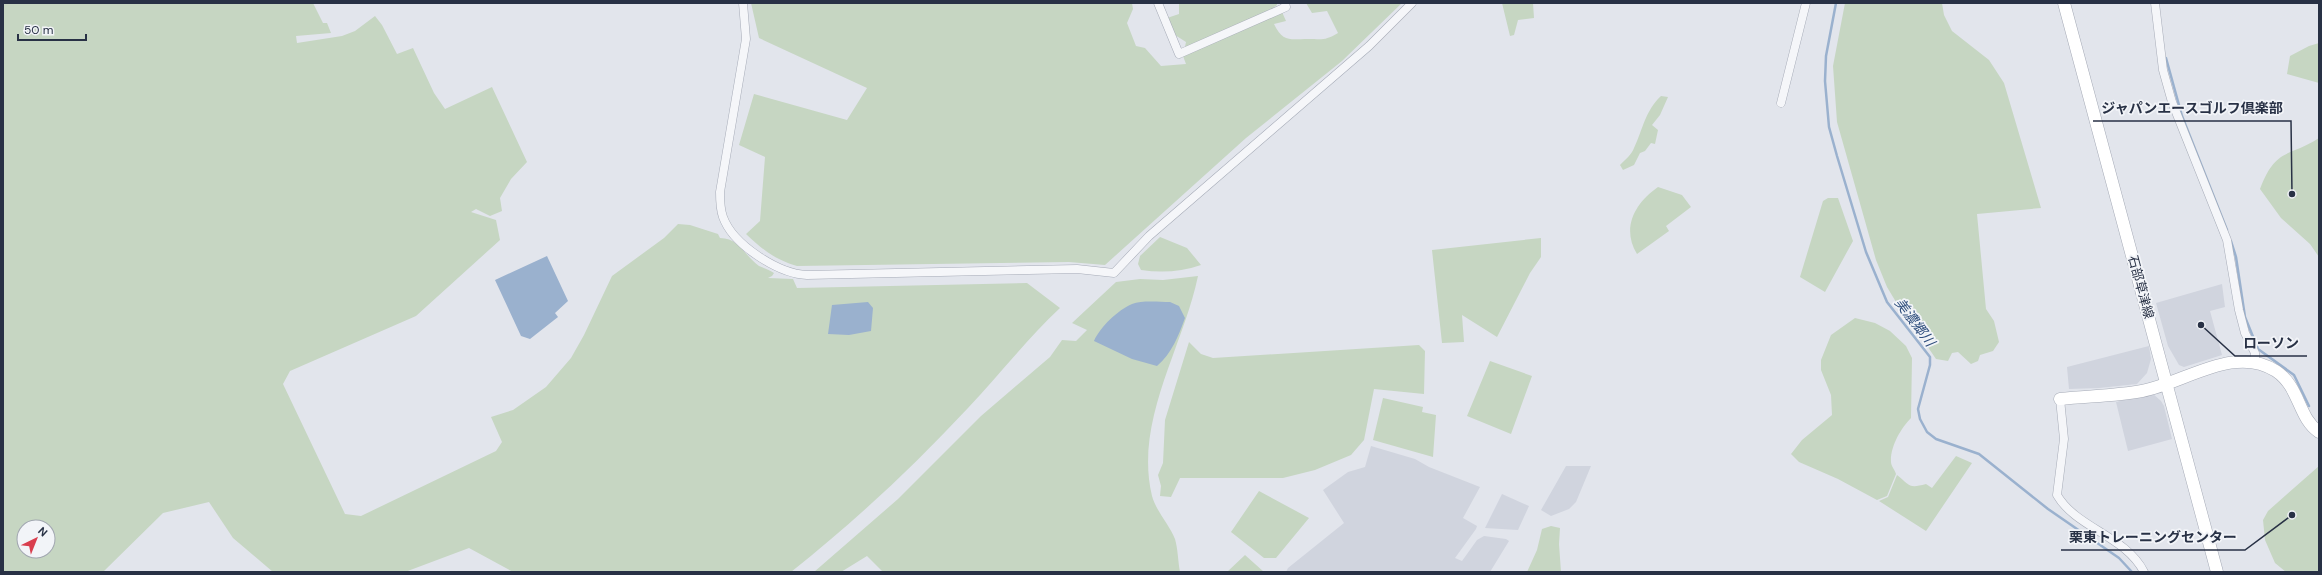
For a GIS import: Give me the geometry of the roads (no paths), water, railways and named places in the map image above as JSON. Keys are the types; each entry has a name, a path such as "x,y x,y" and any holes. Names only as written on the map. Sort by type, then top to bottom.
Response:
{"main road":[{"name":"石部草津線","path":"2064,3 2217,572"},
{"path":"2060,399 2144,391 2167,382 2237,361 2255,361 2286,378 2293,386 2308,422 2319,432"}],"street":[{"path":"743,3 746,39 720,192 723,218 737,236 769,264 797,274 807,275 1077,269 1114,273 1149,236 1369,46 1412,3"},
{"path":"1158,3 1179,54 1286,7 1285,3"},
{"path":"1781,103 1806,3"},
{"path":"2155,3 2164,70 2172,102 2227,240 2239,310 2245,333 2255,353 2255,361"},
{"path":"2060,399 2064,446 2057,495 2068,509 2129,551 2144,572"},
{"path":"2048,497 2057,495"}],"water":[{"path":"547,256 568,301 555,313 558,317 530,339 521,336 495,280"},
{"path":"868,302 873,308 871,331 849,335 828,334 832,305"},
{"path":"1141,302 1170,302 1179,306 1185,318 1171,350 1157,366 1132,359 1094,341 1100,330 1115,315 1132,304"}],"waterway":[{"name":"美濃郷川","path":"1836,3 1826,56 1825,81 1829,127 1866,252 1887,302 1930,357 1930,365 1918,409 1920,419 1927,432 1936,439 1979,454 2048,509 2119,558 2132,572"},
{"path":"2166,58 2182,116 2227,230"},
{"path":"2231,241 2236,257 2245,317 2258,349 2294,375 2309,406"}],"place":[{"name":"ジャパンエースゴルフ倶楽部","path":"2292,194"},
{"name":"ローソン","path":"2201,325"},
{"name":"栗東トレーニングセンター","path":"2292,515"}]}
